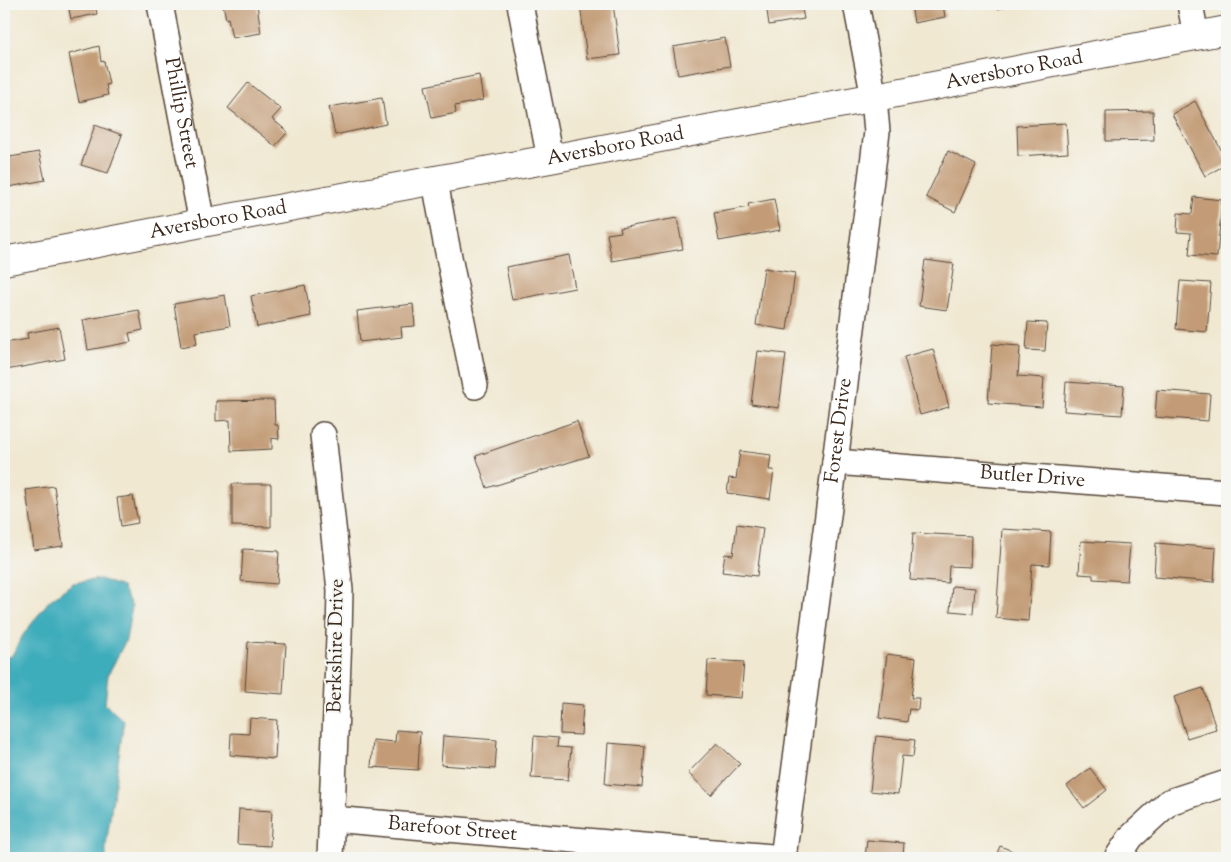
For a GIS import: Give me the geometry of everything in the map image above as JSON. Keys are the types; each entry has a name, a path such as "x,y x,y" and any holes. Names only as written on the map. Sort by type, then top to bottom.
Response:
{"street":[{"name":"Phillip Street","path":"160,4 202,223"},
{"path":"520,4 550,159"},
{"name":"Forest Drive","path":"783,858 877,132 874,98 856,4"},
{"path":"1190,4 1196,36"},
{"name":"Aversboro Road","path":"4,262 1227,30"},
{"path":"435,181 444,237 476,386"},
{"name":"Berkshire Drive","path":"323,435 340,590 340,637 330,858"},
{"name":"Butler Drive","path":"835,462 1227,492"},
{"path":"1117,858 1131,837 1169,802 1227,783"},
{"name":"Barefoot Street","path":"332,819 783,858"}],"water":[{"path":"100,579 122,587 132,607 126,640 108,675 105,704 124,721 106,846 106,858 4,858 4,656 11,657 23,635 49,601 73,583"}],"building":[{"path":"68,4 95,4 97,14 71,19"},
{"path":"223,4 257,4 261,33 232,38"},
{"path":"580,4 613,4 620,55 587,59"},
{"path":"766,4 801,4 804,19 769,25"},
{"path":"911,4 943,4 945,17 914,23"},
{"path":"997,4 1017,4 998,9"},
{"path":"725,38 730,66 678,75 673,47"},
{"path":"99,46 101,62 104,61 109,84 106,85 108,95 79,102 69,54"},
{"path":"479,75 483,100 455,106 456,113 432,118 425,86"},
{"path":"248,83 281,109 272,119 288,132 275,146 228,108"},
{"path":"382,98 386,124 335,135 329,107"},
{"path":"1195,101 1227,161 1227,164 1205,176 1172,114"},
{"path":"1153,111 1154,140 1106,141 1106,112"},
{"path":"1066,123 1068,153 1018,156 1017,126"},
{"path":"95,125 122,135 108,173 81,165"},
{"path":"948,151 976,165 955,212 926,197"},
{"path":"39,152 45,180 4,188 4,158"},
{"path":"1194,197 1222,200 1217,257 1189,255 1191,233 1177,232 1178,213 1192,214"},
{"path":"774,199 780,230 719,241 714,213 749,207 748,204"},
{"path":"677,218 683,249 612,261 607,234 621,232 620,228"},
{"path":"569,255 575,288 512,300 506,267"},
{"path":"925,260 954,264 947,310 919,306"},
{"path":"764,268 795,273 787,330 756,325"},
{"path":"1180,281 1211,283 1207,332 1176,329"},
{"path":"305,285 311,316 257,327 251,296"},
{"path":"225,295 230,326 195,332 197,344 181,347 174,304"},
{"path":"413,304 415,326 401,327 402,337 360,342 357,311"},
{"path":"139,310 143,330 129,333 131,342 88,350 83,320"},
{"path":"1028,322 1047,323 1045,351 1026,350"},
{"path":"59,327 65,359 6,370 4,343 28,339 27,333"},
{"path":"992,344 1020,346 1018,376 1044,378 1042,407 988,403"},
{"path":"933,349 949,407 920,415 904,357"},
{"path":"758,351 786,354 779,408 751,404"},
{"path":"1066,382 1124,386 1122,415 1064,411"},
{"path":"1157,390 1210,394 1208,421 1155,417"},
{"path":"274,400 275,425 278,425 279,439 272,438 272,449 231,451 230,420 216,421 216,401"},
{"path":"577,421 589,456 487,488 476,456"},
{"path":"740,451 771,455 769,470 774,470 770,499 727,493 729,478 736,479"},
{"path":"232,484 271,484 271,527 232,526"},
{"path":"54,486 63,546 34,550 26,490"},
{"path":"133,496 138,523 121,526 117,498"},
{"path":"737,524 763,528 757,576 722,572 725,554 733,555"},
{"path":"1002,529 1051,532 1049,565 1032,564 1028,621 996,618"},
{"path":"913,533 971,536 970,567 949,566 948,583 910,580"},
{"path":"1081,541 1130,544 1127,581 1093,579 1093,575 1079,574"},
{"path":"1156,543 1216,548 1214,582 1154,577"},
{"path":"243,549 279,551 277,584 241,581"},
{"path":"952,586 975,588 973,613 950,611"},
{"path":"248,642 286,644 283,694 245,691"},
{"path":"887,654 916,658 911,698 919,698 918,710 909,709 907,722 879,718"},
{"path":"708,660 744,662 741,698 706,695"},
{"path":"1203,688 1216,729 1187,738 1174,697"},
{"path":"561,703 583,705 581,735 560,734"},
{"path":"250,718 277,720 275,759 230,755 231,733 249,734"},
{"path":"396,730 420,732 418,770 371,767 373,740 395,742"},
{"path":"443,736 497,740 495,769 441,765"},
{"path":"534,736 558,738 557,747 571,748 568,780 531,778"},
{"path":"876,736 915,740 913,757 902,756 898,794 870,791"},
{"path":"608,743 645,746 642,787 605,784"},
{"path":"717,743 740,764 711,795 688,773"},
{"path":"1090,768 1107,790 1084,808 1067,786"},
{"path":"239,809 272,811 270,846 237,844"},
{"path":"867,840 904,843 903,858 865,858"},
{"path":"1000,846 1030,858 995,858"}]}
